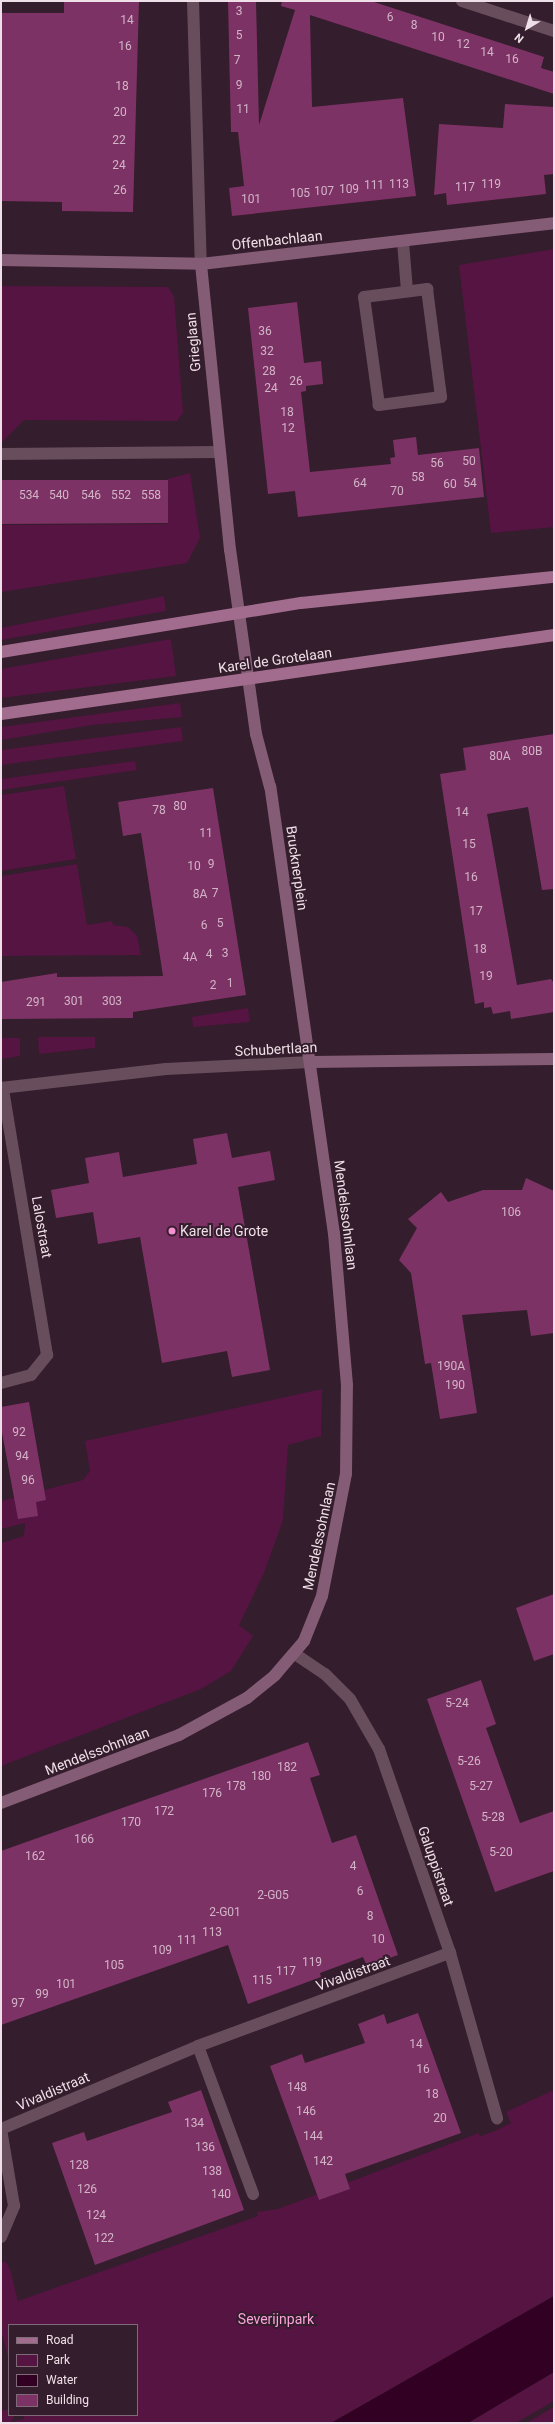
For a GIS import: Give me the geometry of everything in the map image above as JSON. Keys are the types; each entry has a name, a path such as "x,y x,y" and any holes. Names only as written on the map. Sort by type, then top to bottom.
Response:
{"main road":[{"path":"1,652 239,612 462,584 554,577"},
{"name":"Karel de Grotelaan","path":"1,714 554,635"}],"street":[{"name":"Grieglaan","path":"193,1 201,264 218,452 248,679"},
{"path":"462,1 554,31"},
{"name":"Offenbachlaan","path":"1,260 201,264 403,242 554,223"},
{"path":"403,242 407,291"},
{"path":"427,289 440,397 379,405 364,297 407,291 427,289"},
{"path":"1,454 218,452"},
{"name":"Brucknerplein","path":"248,679 258,743 270,787 311,1062"},
{"name":"Schubertlaan","path":"2,1088 166,1069 311,1062 554,1059"},
{"name":"Mendelssohnlaan","path":"1,1803 186,1732 247,1698 295,1654 322,1596 346,1474 347,1385 342,1310 311,1062"},
{"name":"Lalostraat","path":"1,1383 21,1380 38,1369 47,1349 2,1088"},
{"name":"Galuppistraat","path":"295,1654 325,1674 350,1699 379,1749 450,1954 497,2118"},
{"name":"Vivaldistraat","path":"1,2237 14,2206 1,2128 198,2046 450,1954"},
{"path":"198,2046 253,2194"}],"green space":[{"path":"554,249 554,527 491,533 459,265"},
{"path":"1,286 168,287 174,296 183,413 177,421 24,420 1,443"},
{"path":"190,473 200,538 187,563 1,592 1,525 168,524 168,479"},
{"path":"164,596 166,611 1,640 1,628"},
{"path":"171,639 176,676 1,698 1,669"},
{"path":"180,703 182,717 92,725 1,740 1,727"},
{"path":"181,727 183,741 1,765 1,750"},
{"path":"135,761 137,770 1,790 1,779"},
{"path":"64,786 76,859 1,871 1,795"},
{"path":"77,864 87,925 112,921 113,925 128,927 137,936 141,955 1,956 2,876"},
{"path":"248,1008 250,1022 193,1027 192,1017"},
{"path":"38,1037 95,1037 95,1048 39,1054"},
{"path":"1,1038 20,1038 20,1056 1,1059"},
{"path":"322,1389 321,1436 288,1445 283,1520 264,1573 239,1625 253,1636 231,1671 201,1689 1,1766 1,1543 24,1536 25,1523 1,1529 1,1501 83,1480 90,1471 85,1441"},
{"name":"Severijnpark","path":"554,2090 554,2296 331,2423 1,2423 1,2411 8,2409 8,2416 14,2416 11,2422 24,2419 23,2416 138,2416 138,2324 8,2324 8,2357 1,2330 1,2263 5,2261 10,2269 18,2301 258,2216 257,2212 278,2209 479,2133 479,2137 511,2123 506,2112"},
{"path":"554,2372 554,2401 516,2423 468,2423"},
{"path":"554,2407 554,2423 526,2423"}],"water":[{"path":"554,2296 554,2372 468,2423 331,2423"}],"building":[{"path":"64,1 139,1 133,212 62,211 62,202 1,201 1,13 64,13"},
{"path":"228,1 256,1 259,125 295,10 281,6 282,1 371,1 544,57 541,68 554,72 554,94 310,15 312,107 403,98 416,196 232,216 229,188 244,186 238,132 231,132"},
{"path":"505,104 554,107 554,174 544,175 546,194 447,205 446,193 434,195 439,124 503,128"},
{"path":"297,302 304,363 321,361 323,384 306,386 306,391 301,392 310,472 391,464 390,458 395,457 393,440 416,437 418,455 479,448 484,497 298,517 295,491 268,494 248,308"},
{"path":"1,480 168,480 168,523 1,524"},
{"path":"554,734 554,889 542,890 528,807 487,814 517,985 551,979 554,983 554,1012 511,1019 510,1011 493,1014 491,1007 484,1008 484,1002 475,1004 440,774 466,770 463,748"},
{"path":"213,788 246,995 133,1012 133,1018 1,1019 1,982 57,973 57,977 163,976 141,833 123,836 118,802"},
{"path":"227,1133 232,1158 270,1151 275,1180 238,1187 270,1370 232,1377 227,1351 162,1363 140,1237 98,1244 93,1212 56,1218 51,1190 89,1183 85,1158 119,1152 123,1177 197,1164 193,1139"},
{"path":"526,1178 554,1191 554,1333 531,1336 527,1310 462,1315 477,1413 440,1419 431,1363 425,1364 411,1273 399,1260 417,1228 408,1219 441,1192 448,1202 483,1190 522,1190"},
{"path":"29,1402 46,1500 36,1502 38,1516 18,1519 1,1427 1,1407"},
{"path":"554,1594 554,1654 534,1661 516,1608"},
{"path":"481,1680 496,1724 486,1728 520,1823 554,1811 554,1871 495,1892 427,1699"},
{"path":"308,1742 320,1775 310,1778 332,1843 356,1835 398,1955 367,1966 363,1957 320,1973 321,1977 248,2004 228,1945 1,2025 1,1851"},
{"path":"418,2013 461,2133 345,2174 350,2189 319,2200 270,2066 302,2054 305,2063 365,2043 358,2024 384,2014 387,2024"},
{"path":"201,2090 244,2210 95,2265 52,2143 84,2132 87,2141 172,2112 168,2102"}],"place":[{"name":"Karel de Grote","path":"172,1231"}]}
